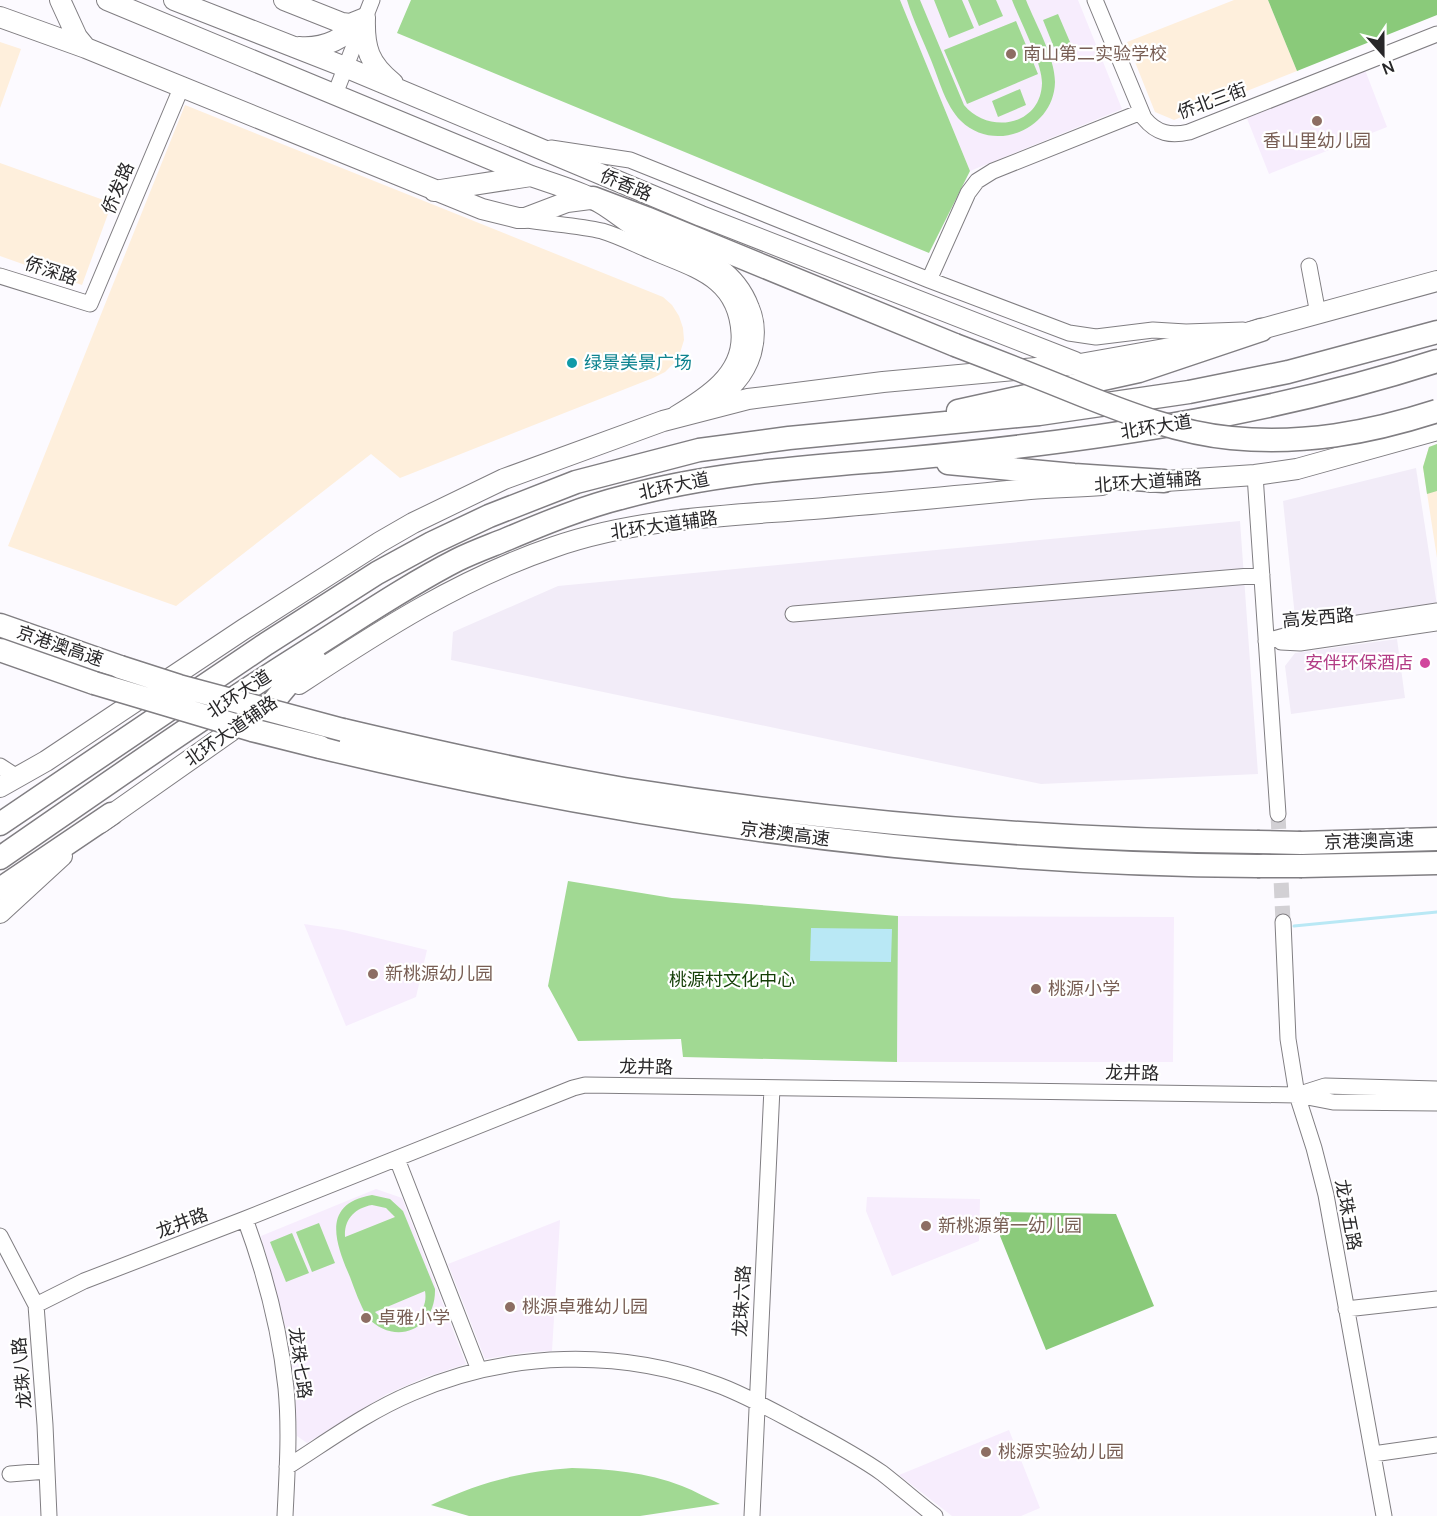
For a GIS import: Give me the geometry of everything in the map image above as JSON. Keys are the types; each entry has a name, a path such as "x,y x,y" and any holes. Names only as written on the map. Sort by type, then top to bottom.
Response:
{"highway":[{"path":"593,198 1151,422 1229,438 1304,440 1394,425 1437,411"},
{"path":"886,429 1131,373 1261,330"},
{"name":"北环大道","path":"2,823 325,605 423,548 489,516 576,482 699,450 789,438 1040,414 1189,392 1288,372 1437,332"},
{"name":"北环大道","path":"0,858 219,706 385,602 458,560 548,521 622,497 691,480 747,472 902,459 1053,442 1193,422 1293,401 1437,361"},
{"path":"902,459 1164,481"},
{"path":"274,701 293,678 354,631 385,602"},
{"name":"京港澳高速","path":"0,625 179,686 343,730 517,769 611,786 821,816 909,826 1050,836 1301,843 1437,839"},
{"name":"京港澳高速","path":"0,650 94,683 242,727 435,774 610,808 823,839 1082,861 1257,866 1437,863"},
{"path":"0,889 111,814"}],"main road":[{"path":"60,0 77,38 86,48"},
{"name":"侨香路","path":"107,0 531,176 593,198 646,234 693,253 719,267 739,287 752,314 753,346 742,373 733,384 713,400 663,421"},
{"name":"侨香路","path":"174,0 345,67 701,216 1080,364"},
{"path":"284,0 350,24 369,9"},
{"path":"291,46 310,48 330,44 342,37 369,9"},
{"path":"369,9 364,35 368,54 378,69 404,92"},
{"path":"0,17 182,86 482,209 518,218 530,217 567,202 593,198"},
{"path":"227,49 237,25"},
{"path":"434,191 531,176"},
{"path":"9,782 46,761 311,585 413,523 504,479 663,421 719,405 784,393 1118,359 1261,330 1437,281"},
{"name":"北环大道辅路","path":"0,913 111,814 274,701 377,632 449,591 523,558 592,535 699,518 1032,489 1255,475 1297,469 1437,430"}],"street":[{"path":"929,280 968,193 977,181 993,171 1141,112 1095,0"},
{"path":"335,94 369,9"},
{"name":"侨北三街","path":"1141,112 1150,125 1165,134 1176,135 1190,132 1437,34"},
{"name":"侨发路","path":"90,304 182,86"},
{"path":"535,146 630,160 929,280 1082,336 1096,337 1154,330 1186,332 1261,330"},
{"path":"518,218 608,233 699,271 719,285 727,295 739,325 738,351 733,364 715,387 663,421"},
{"path":"1308,266 1318,314"},
{"name":"侨深路","path":"0,276 90,304"},
{"path":"1255,475 1278,814"},
{"path":"794,614 1262,575"},
{"name":"高发西路","path":"1266,642 1299,632 1437,611"},
{"name":"高发西路","path":"1266,642 1300,643 1437,623"},
{"path":"0,766 9,782"},
{"name":"龙珠五路","path":"1283,922 1288,1040 1297,1095 1326,1196 1384,1516"},
{"name":"龙井路","path":"36,1305 84,1281 585,1085 1297,1095 1333,1102 1437,1103"},
{"name":"龙井路","path":"1297,1095 1325,1086 1437,1089"},
{"name":"龙珠六路","path":"752,1516 772,1088"},
{"path":"397,1159 479,1370"},
{"name":"龙珠七路","path":"245,1219 266,1287 279,1343 286,1389 285,1516"},
{"name":"龙珠八路","path":"0,1236 36,1305 49,1516"},
{"path":"1346,1309 1437,1299"},
{"path":"287,1467 356,1422 393,1401 433,1384 479,1370 525,1362 615,1361 698,1378 757,1402 819,1435 880,1472 935,1516"},
{"path":"1373,1454 1437,1445"},
{"path":"10,1474 47,1471"}],"shaded area":[{"name":"南山第二实验学校","path":"900,0 1078,0 1122,109 970,171"},
{"path":"1234,0 1268,0 1297,71 1174,120 1155,112 1127,42"},
{"path":"0,42 21,49 0,108"},
{"name":"香山里幼儿园","path":"1365,70 1387,127 1269,174 1246,116"},
{"path":"185,105 663,297 672,305 683,328 684,340 680,353 665,372 653,378 400,478 371,454 176,606 8,546"},
{"path":"0,163 112,203 82,285 0,256"},
{"path":"1437,444 1437,558 1423,467 1429,447"},
{"path":"1416,468 1437,605 1305,625 1295,617 1283,501"},
{"path":"1240,521 1258,774 1041,784 451,660 453,632 558,586"},
{"path":"1397,639 1405,698 1291,714 1285,666 1295,653"},
{"name":"桃源小学","path":"898,916 1174,917 1173,1062 897,1062"},
{"name":"新桃源幼儿园","path":"304,924 344,930 427,950 416,997 346,1026"},
{"name":"卓雅小学","path":"376,1189 402,1198 466,1364 426,1377 387,1394 307,1443 297,1436 295,1388 289,1341 261,1236"},
{"name":"新桃源第一幼儿园","path":"867,1197 980,1199 979,1241 892,1276 866,1211"},
{"name":"桃源卓雅幼儿园","path":"560,1220 552,1351 485,1359 448,1264"},
{"name":"桃源实验幼儿园","path":"1009,1430 1040,1508 1021,1516 952,1516 899,1475"}],"green space":[{"path":"411,0 900,0 970,171 929,253 397,33"},
{"path":"907,0 920,0 964,105 974,114 999,123 1023,117 1033,109 1039,98 1041,74 1012,0 1026,0 1048,51 1054,72 1052,99 1045,113 1034,124 1020,132 1005,136 975,131 961,121 947,100"},
{"path":"934,0 962,0 974,28 949,38"},
{"path":"968,0 996,0 1003,16 979,26"},
{"path":"1268,0 1437,0 1437,15 1297,71"},
{"path":"1058,14 1073,49 1057,55 1043,20"},
{"path":"1016,21 1038,74 967,104 944,50"},
{"path":"1020,89 1026,105 998,117 992,101"},
{"path":"1437,444 1437,491 1427,494 1423,467 1429,447"},
{"name":"桃源村文化中心","path":"568,881 672,898 898,916 897,1062 683,1057 681,1039 578,1041 548,986"},
{"path":"372,1195 390,1199 403,1211 435,1289 434,1303 429,1315 412,1330 390,1331 378,1326 367,1317 360,1302 340,1252 336,1227 338,1216 345,1207 356,1200","holes":["372,1205 386,1208 395,1217 345,1237 346,1225 352,1215","425,1291 422,1309 417,1316 409,1320 392,1322 375,1312"]},
{"path":"1000,1212 1116,1214 1154,1306 1046,1350 1000,1236"},
{"path":"319,1223 335,1263 312,1272 296,1232"},
{"path":"292,1233 309,1273 286,1282 270,1242"},
{"path":"572,1468 614,1470 655,1477 687,1488 720,1504 640,1516 469,1516 431,1505 500,1479"}],"water":[{"path":"811,928 892,929 891,962 810,961"}],"waterway":[{"path":"1294,926 1437,912"}],"tunnel":[{"path":"1278,814 1283,922"}],"place":[{"name":"南山第二实验学校","path":"1011,54"},
{"name":"香山里幼儿园","path":"1317,121"},
{"name":"绿景美景广场","path":"572,363"},
{"name":"安伴环保酒店","path":"1425,663"},
{"name":"新桃源幼儿园","path":"373,974"},
{"name":"桃源小学","path":"1036,989"},
{"name":"新桃源第一幼儿园","path":"926,1226"},
{"name":"桃源卓雅幼儿园","path":"510,1307"},
{"name":"卓雅小学","path":"366,1318"},
{"name":"桃源实验幼儿园","path":"986,1452"}]}
